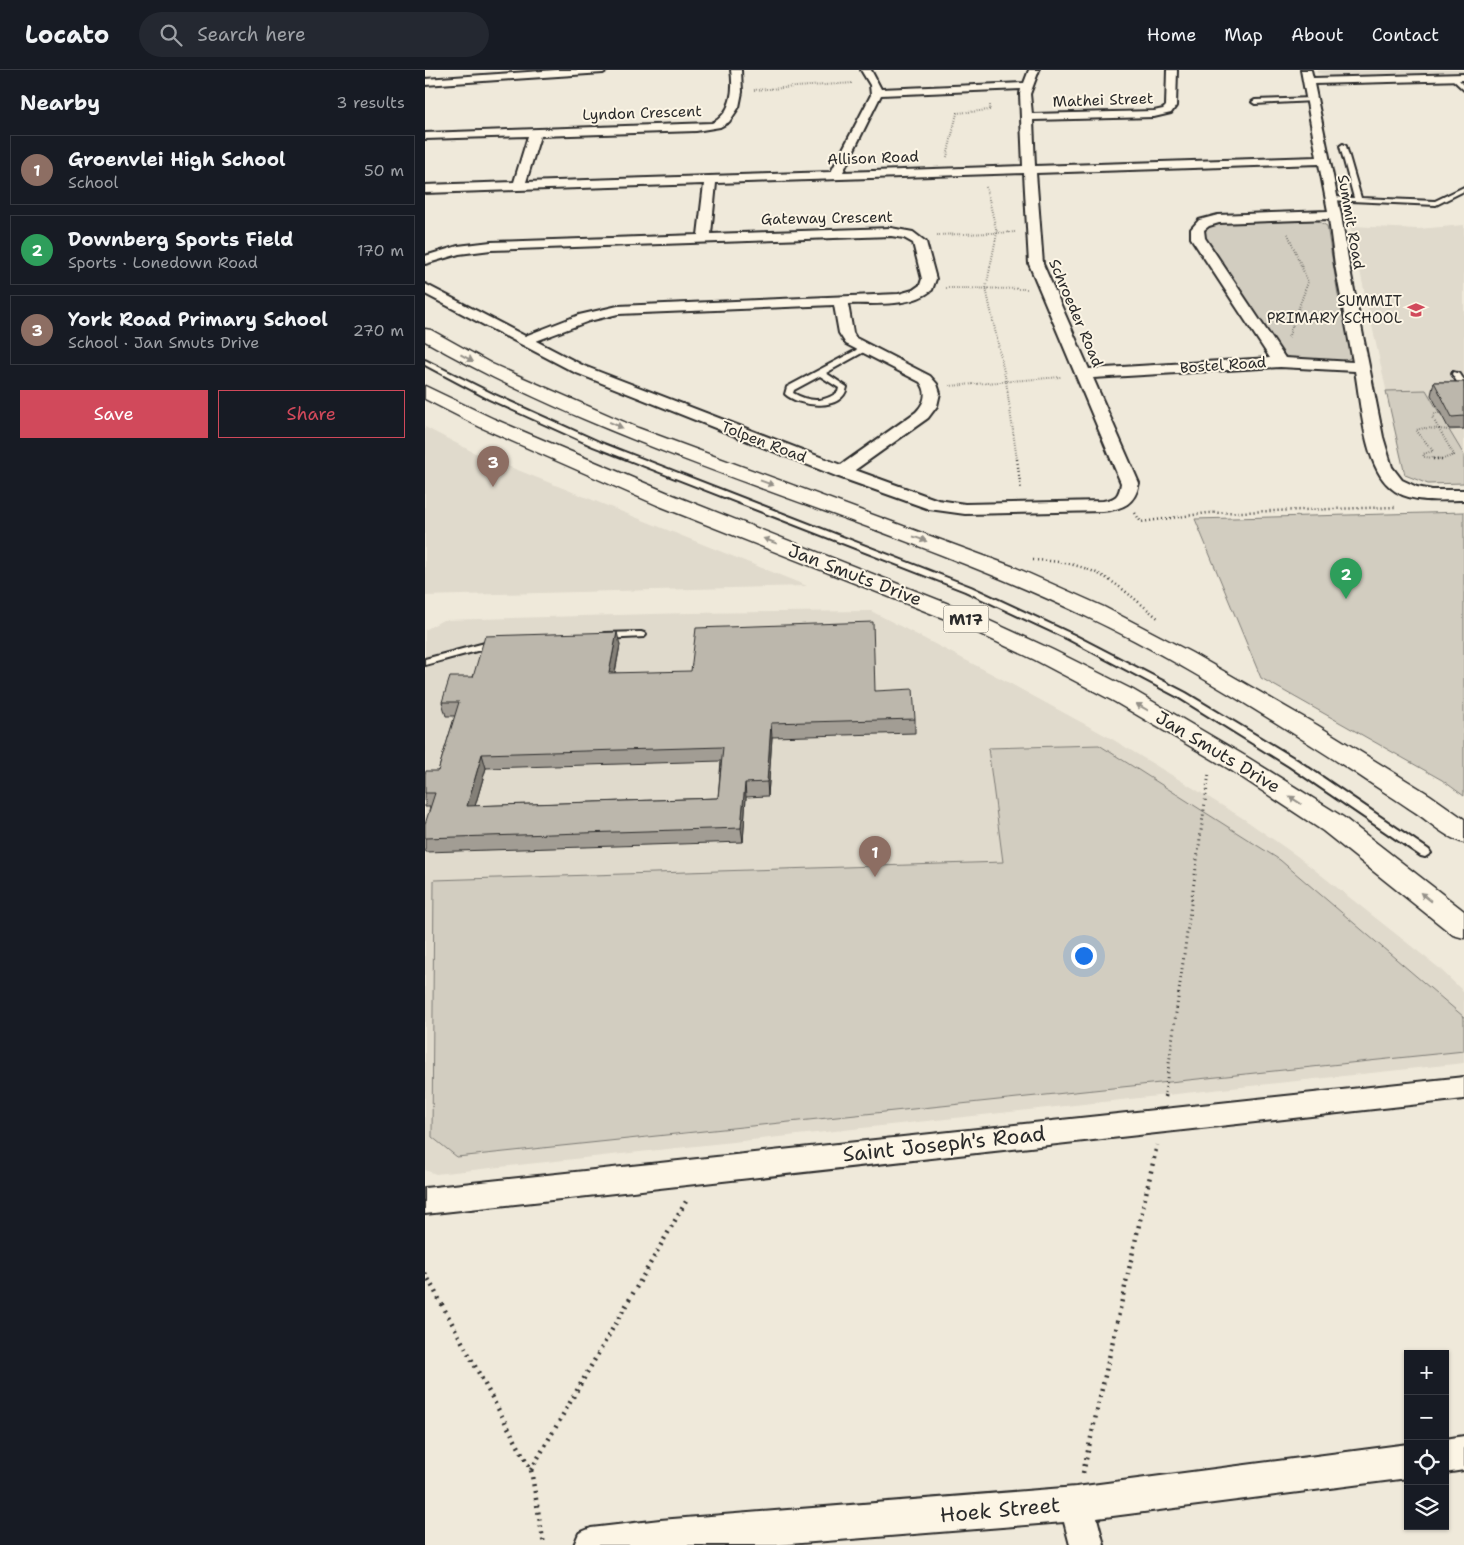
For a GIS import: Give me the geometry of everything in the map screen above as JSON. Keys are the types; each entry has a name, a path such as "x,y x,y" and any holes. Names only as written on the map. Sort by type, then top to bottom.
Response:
{"main road":[{"path":"425,334 485,368 631,432 1006,572 1096,612 1183,658 1308,731 1420,802 1464,833"},
{"name":"Jan Smuts Drive","path":"425,392 487,423 665,500 971,620 1124,696 1213,748 1333,824 1464,927"}],"street":[{"path":"425,82 603,70"},
{"path":"736,70 739,90"},
{"path":"866,70 876,88"},
{"name":"Schroeder Road","path":"1034,70 1025,94 1032,232 1036,264 1085,374 1130,483 1125,500"},
{"name":"Mathei Street","path":"1027,117 1154,114 1167,111 1171,106 1172,70"},
{"path":"1307,76 1459,77"},
{"name":"Summit Road","path":"1307,76 1332,199 1342,265 1362,367 1384,468 1391,480 1403,488 1432,495"},
{"path":"876,88 1027,86"},
{"path":"835,176 876,88"},
{"name":"Lyndon Crescent","path":"425,136 695,128 715,125 727,118 739,90"},
{"path":"519,186 535,133"},
{"name":"Allison Road","path":"425,189 1323,160"},
{"path":"704,238 710,180"},
{"path":"1279,362 1198,238 1197,228 1204,223 1218,219 1335,215"},
{"name":"Gateway Crescent","path":"425,260 448,252 479,247 879,232 911,236 919,242 929,279 927,288"},
{"name":"Tolpen Road","path":"425,288 454,306 579,369 842,472 946,508 1103,506 1125,500"},
{"path":"523,341 584,318 618,310 899,298 914,295 927,288"},
{"path":"840,301 847,336 854,343 915,373 932,388 931,403 922,415 842,472"},
{"name":"Bostel Road","path":"1085,374 1279,362 1362,367"},
{"path":"1432,495 1464,495"},
{"name":"Saint Joseph's Road","path":"425,1201 1464,1088"},
{"path":"1449,1455 1464,1453"},
{"name":"Hoek Street","path":"591,1545 661,1541 1075,1504 1404,1462"},
{"path":"1075,1504 1087,1545"}],"lane":[{"path":"1459,77 1464,88"},
{"path":"1255,102 1312,100"},
{"path":"1343,146 1358,200"},
{"path":"1332,199 1436,203 1464,189"},
{"path":"821,373 842,386 842,393 823,403 814,404 789,394 790,389 865,349"},
{"path":"425,362 492,397 596,444 968,589 1071,637 1182,695 1293,763 1425,853"},
{"path":"1456,374 1464,386"},
{"path":"592,637 641,635"},
{"path":"425,662 508,641"}],"path":[{"path":"739,90 845,82 870,83 876,88"},
{"path":"944,172 957,113 990,110 991,87"},
{"path":"981,170 997,233 986,288 1006,381 1023,508"},
{"path":"911,236 1032,232"},
{"path":"1279,362 1308,282 1287,232"},
{"path":"927,288 1046,289"},
{"path":"932,388 1085,374"},
{"path":"1445,413 1435,413 1432,416 1440,430 1453,456 1447,459 1432,460 1424,457 1423,454 1433,451 1431,446 1420,439 1416,430 1432,428 1440,430 1449,430"},
{"path":"1125,500 1141,522 1209,513 1427,506 1432,495"},
{"path":"1075,1504 1162,1120 1213,748"},
{"path":"531,1470 704,1170"},
{"path":"425,1274 531,1470 545,1545"}],"shaded area":[{"path":"1316,70 1464,70 1464,72 1332,76 1317,73"},
{"path":"1302,219 1318,221 1327,226 1338,295 1352,353 1350,358 1344,360 1315,362 1294,359 1281,353 1203,234 1203,229 1214,223"},
{"name":"SUMMIT PRIMARY SCHOOL","path":"1464,225 1464,483 1428,484 1405,475 1350,226 1418,229"},
{"path":"1426,390 1440,414 1464,414 1464,429 1449,430 1464,455 1464,483 1428,484 1405,475 1386,391"},
{"path":"425,427 473,452 807,586 425,596"},
{"path":"1464,512 1464,796 1442,780 1261,678 1195,519"},
{"path":"871,611 1112,739 1241,817 1297,856 1439,968 1464,992 1464,1063 436,1174 425,1170 425,630 443,620 688,613"},
{"path":"1099,745 1280,860 1464,1017 1464,1051 457,1157 432,1137 434,880 1003,862 988,748"}],"building":[{"path":"1434,382 1464,382 1464,416 1452,417"},
{"path":"873,622 875,691 913,689 915,719 771,723 767,782 745,783 741,828 425,838 425,824 435,793 425,793 425,774 426,771 438,771 459,702 442,702 450,677 473,677 485,636 617,632 609,673 691,671 696,628","holes":["723,747 718,798 467,806 482,754"]}],"place":[{"name":"SUMMIT PRIMARY SCHOOL","path":"1416,310"},
{"name":"York Road Primary School","path":"493,487"},
{"name":"Downberg Sports Field","path":"1346,599"},
{"name":"Groenvlei High School","path":"875,877"}]}
